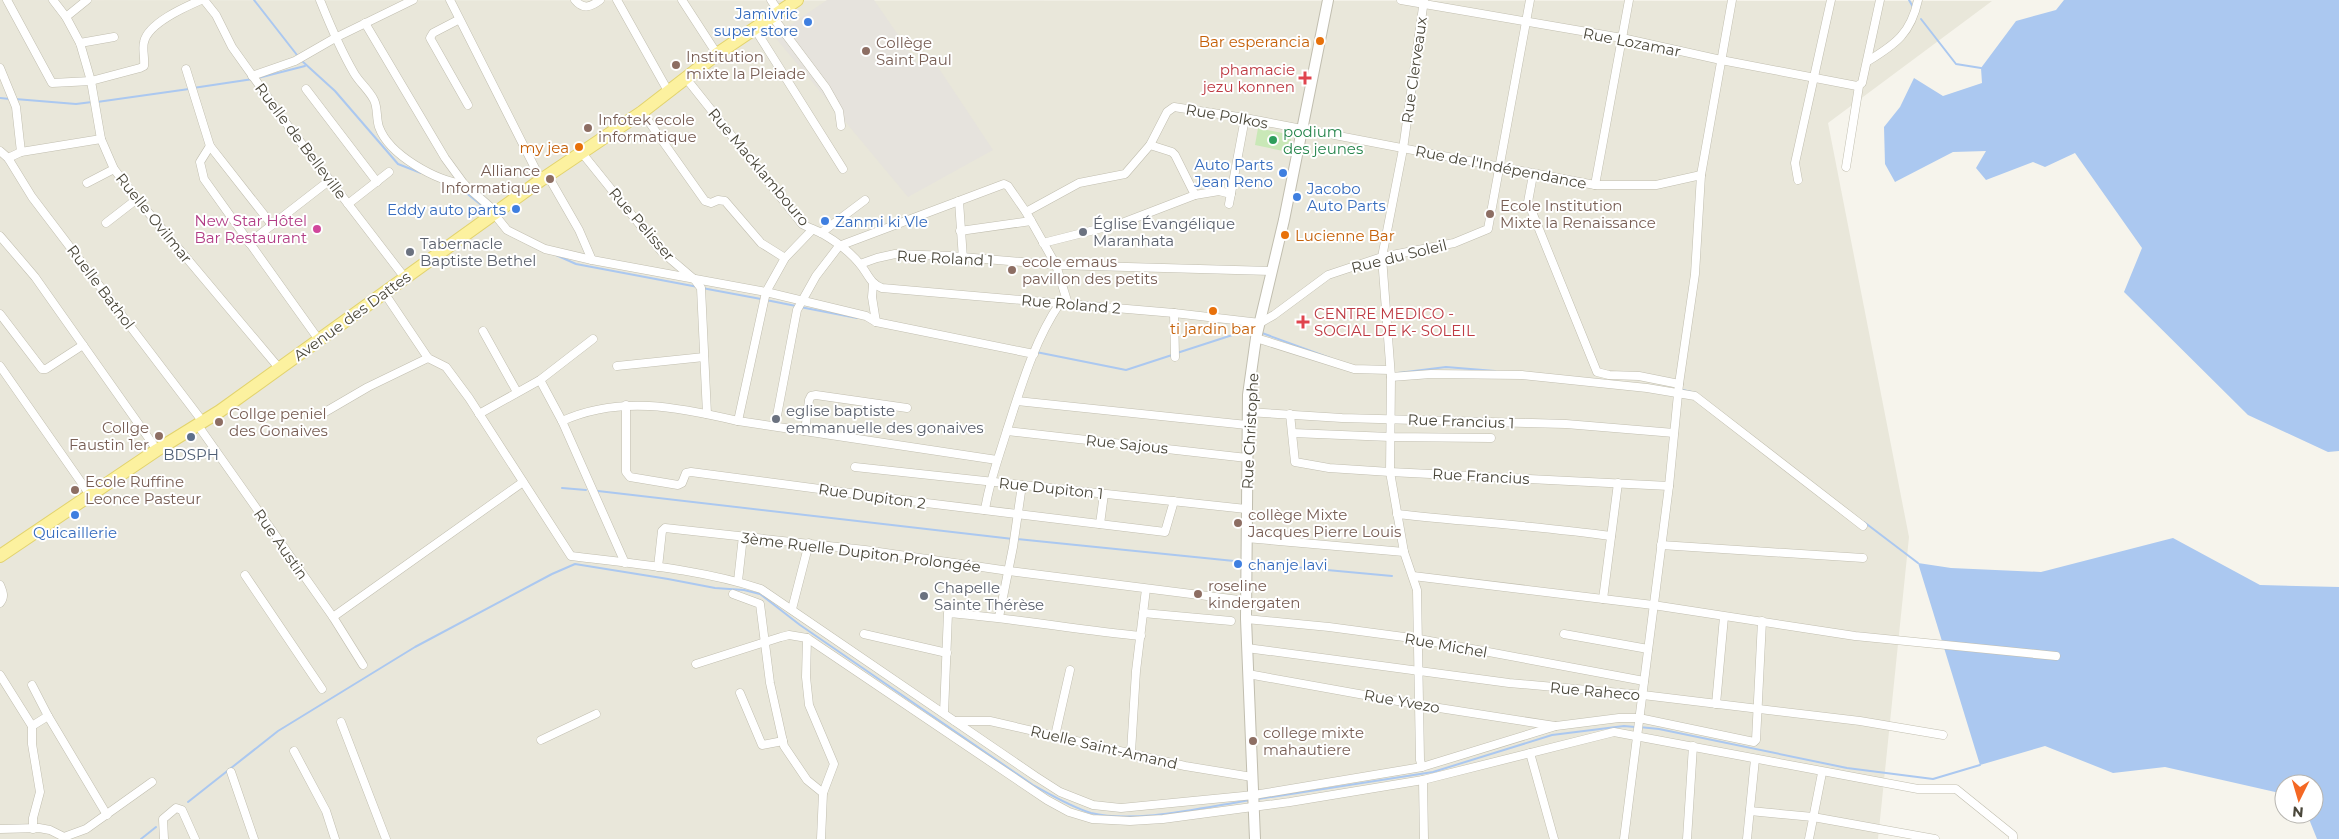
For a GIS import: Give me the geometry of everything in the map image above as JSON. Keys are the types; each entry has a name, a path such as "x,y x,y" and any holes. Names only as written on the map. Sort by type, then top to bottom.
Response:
{"main road":[{"name":"Avenue des Dattes","path":"0,556 200,423 385,294 544,178 642,112 717,54 797,0"}],"street":[{"path":"7,0 51,82 91,81 144,66 144,42 146,36 176,11 203,0"},
{"name":"Ruelle Ovilmar","path":"53,0 66,17 80,44 91,81 101,139 114,169 136,199 278,368"},
{"path":"66,17 88,0"},
{"name":"Ruelle de Belleville","path":"203,0 216,15 232,47 254,78 405,278"},
{"path":"320,0 335,38 356,78 374,100 379,127 386,138 407,160 418,167 450,182 464,184"},
{"path":"254,78 295,62 335,38 413,0"},
{"path":"450,0 458,20 544,178 579,230 592,260"},
{"path":"575,0 588,7 600,0"},
{"path":"617,0 668,90"},
{"path":"682,0 717,54"},
{"path":"771,0 775,14 826,88 839,111 841,126"},
{"name":"Rue Christophe","path":"1254,839 1254,795 1246,619 1247,412 1256,338 1302,130 1328,0"},
{"name":"Rue Lozamar","path":"1402,0 1423,2 1526,23 1622,38 1721,60 1860,85"},
{"path":"1500,167 1530,0"},
{"path":"1595,185 1629,0"},
{"path":"1624,839 1669,486 1679,384 1695,274 1701,175 1732,0"},
{"path":"1798,180 1795,163 1831,0"},
{"path":"1846,167 1860,85 1868,61 1880,0"},
{"path":"1868,61 1903,36 1914,18 1918,0"},
{"name":"Rue Clerveaux","path":"1422,768 1420,760 1417,590 1404,552 1390,472 1391,374 1382,257 1403,149 1423,2"},
{"path":"458,20 433,33 430,38 468,105"},
{"path":"365,23 445,158 464,184 496,214 507,230 545,249 592,260 766,292 866,316 876,322 1034,352"},
{"path":"755,29 843,169"},
{"path":"80,44 114,37"},
{"path":"0,68 16,106 21,152"},
{"path":"186,69 196,96 210,146 272,225"},
{"name":"Rue Macklambouro","path":"685,77 802,224 821,233 860,264 873,285"},
{"path":"306,89 377,182"},
{"name":"Rue Polkos","path":"1026,212 1079,183 1125,174 1150,145 1167,112 1174,107 1244,118 1302,130"},
{"path":"642,112 705,201 708,203 718,200 725,201 761,243 784,258"},
{"path":"1229,204 1244,118"},
{"name":"Rue de l'Indépendance","path":"1302,130 1500,167 1533,175 1595,185 1656,186 1701,175"},
{"path":"8,158 21,152 101,139"},
{"path":"1150,145 1172,152 1175,155 1195,195"},
{"path":"210,146 200,162 201,173 319,340"},
{"name":"Ruelle Bathol","path":"0,151 8,158 32,197 200,423"},
{"name":"Rue Pelisser","path":"582,152 661,251 696,280 701,288 707,414"},
{"name":"Rue du Soleil","path":"1260,322 1274,316 1328,275 1382,257 1454,242 1488,229 1500,167"},
{"path":"87,183 114,169"},
{"path":"348,204 388,172"},
{"path":"1533,175 1528,202 1597,372 1609,375 1639,376 1679,384"},
{"path":"249,243 330,180"},
{"path":"775,426 797,310 801,300 839,246 1004,184 1008,186 1026,212 1056,266 1064,304 1034,352 990,482 985,510"},
{"path":"1042,243 1122,223 1195,195 1219,191 1231,194"},
{"path":"106,223 136,199"},
{"path":"821,233 865,200"},
{"path":"959,201 963,259"},
{"path":"960,231 1031,221"},
{"path":"738,422 766,292 784,258 812,230"},
{"path":"0,236 3,245 35,277 157,450"},
{"name":"Rue Roland 1","path":"860,264 895,254 950,256 963,259 1056,266 1271,271"},
{"path":"873,285 872,297 876,322"},
{"name":"Rue Roland 2","path":"873,285 882,288 1174,312 1260,322"},
{"path":"385,294 428,358 446,366 571,556 658,567 738,581 761,589 926,704 944,713 1060,792 1093,805 1121,808 1254,795 1422,768 1556,726 1619,718 1639,719 1754,742 1756,740 1762,621"},
{"path":"1174,312 1175,353"},
{"path":"0,314 42,369 46,369 83,345"},
{"path":"483,331 517,392"},
{"path":"1256,338 1354,369 1391,374 1516,375 1570,379 1695,396 1863,526"},
{"path":"479,414 540,380 593,340"},
{"path":"617,366 704,357"},
{"path":"320,415 368,387 428,358"},
{"path":"0,366 90,495"},
{"path":"540,380 562,421 624,563"},
{"path":"805,431 811,396 816,395 907,408"},
{"path":"1017,401 1247,425"},
{"path":"562,421 571,417 626,405 652,405 707,414 738,422 998,460"},
{"name":"Rue Dupiton 2","path":"626,405 626,472 630,477 678,485 682,483 686,473 691,472 1165,532 1174,501"},
{"name":"Rue Francius 1","path":"1247,412 1342,418 1566,424 1674,433"},
{"path":"1290,414 1293,433 1390,437 1490,438"},
{"name":"Rue Austin","path":"200,423 333,617 363,665"},
{"name":"Rue Sajous","path":"1007,431 1247,458"},
{"name":"Rue Francius","path":"1293,433 1295,462 1329,468 1669,486"},
{"name":"Rue Dupiton 1","path":"855,468 1246,509"},
{"path":"333,617 523,482"},
{"path":"1603,598 1618,483"},
{"path":"999,617 1009,571 1022,485"},
{"path":"1100,524 1104,494"},
{"path":"1397,514 1480,524 1547,527 1611,536"},
{"name":"3ème Ruelle Dupiton Prolongée","path":"658,567 662,531 665,528 809,543 1009,571 1247,601"},
{"path":"738,581 743,536"},
{"path":"1246,538 1404,552"},
{"path":"792,609 809,543"},
{"path":"1661,545 1863,558"},
{"path":"245,575 322,689"},
{"path":"1413,576 1603,598 1855,636 2056,656"},
{"path":"0,585 3,592 3,600 0,603"},
{"path":"1131,752 1136,671 1146,589"},
{"path":"733,594 760,604 763,642 784,746 807,780 823,793"},
{"path":"944,713 948,613 999,617 1096,632 1141,636"},
{"path":"1143,613 1231,621"},
{"path":"1716,704 1724,617"},
{"name":"Rue Michel","path":"1246,619 1329,627 1419,639 1644,682"},
{"path":"864,634 946,653"},
{"path":"1564,634 1648,649"},
{"path":"696,664 763,642 789,636 807,638 1024,785 1069,812 1092,819 1130,820 1164,818 1254,807 1423,780 1614,732 1744,755 1754,759 1822,773 1918,789 1956,789 2012,835 2012,839"},
{"path":"807,638 806,677 809,705 834,764 823,793 821,839"},
{"name":"Rue Raheco","path":"1247,648 1509,683 1642,695 1860,721 1943,735"},
{"path":"1055,736 1070,670"},
{"name":"Rue Yvezo","path":"1248,674 1420,705 1556,726"},
{"path":"0,675 32,726 32,744 40,792 33,818 33,829"},
{"path":"32,685 48,716 107,815"},
{"path":"740,693 762,745 783,741"},
{"path":"541,740 596,714"},
{"path":"32,726 48,716"},
{"name":"Ruelle Saint-Amand","path":"955,721 990,722 1131,752 1185,766 1252,777"},
{"path":"341,722 386,839"},
{"path":"1688,839 1693,746"},
{"path":"294,751 326,811 335,839"},
{"path":"1530,752 1554,839"},
{"path":"1747,839 1754,759"},
{"path":"231,772 254,839"},
{"path":"1809,839 1822,773"},
{"path":"1423,780 1424,839"},
{"path":"0,829 50,830 56,837 64,837 86,829 152,782"},
{"path":"164,839 164,819 175,809 179,808 182,810 196,839"},
{"path":"1750,811 1813,817 1935,839"}],"shaded area":[{"path":"0,0 1992,1 1828,123 1909,537 1878,839 0,839"},
{"path":"827,0 874,0 918,64 930,55 993,150 908,197 774,36"}],"green space":[{"name":"podium des jeunes","path":"1258,128 1292,135 1288,152 1255,145"}],"water":[{"path":"2064,0 2339,0 2339,451 2328,452 2248,415 2124,292 2142,248 2075,153 2045,167 2033,162 1986,180 1976,168 1986,151 1953,152 1895,182 1885,164 1884,127 1900,107 1914,78 1943,96 1982,83 1981,68 2016,21 2056,10"},
{"path":"2173,538 2260,585 2339,587 2339,839 2317,839 2311,824 2324,824 2324,774 2274,774 2274,792 2165,767 2113,773 2045,746 1980,765 1918,563 1951,568 2041,572"}],"waterway":[{"path":"254,0 297,55"},
{"path":"1909,0 1913,7"},
{"path":"1921,19 1956,64 1981,68"},
{"path":"302,61 335,91 398,164 421,173"},
{"path":"258,78 305,66"},
{"path":"193,88 253,79"},
{"path":"97,102 189,89"},
{"path":"0,98 10,99"},
{"path":"15,99 76,104 92,102"},
{"path":"459,187 486,209"},
{"path":"556,255 576,264 698,287"},
{"path":"702,288 761,299"},
{"path":"766,300 796,306"},
{"path":"800,307 857,318"},
{"path":"1177,353 1251,329 1255,330"},
{"path":"1262,333 1330,358"},
{"path":"1036,352 1126,370 1172,355"},
{"path":"1398,373 1446,367 1495,371"},
{"path":"1683,390 1696,393"},
{"path":"562,488 586,490"},
{"path":"598,491 1013,539"},
{"path":"1864,522 1918,563"},
{"path":"1017,539 1244,562"},
{"path":"1251,563 1392,576"},
{"path":"188,802 278,731 415,647 552,574 575,564 760,594 800,625 1033,785 1091,813 1109,816 1149,816 1251,800"},
{"path":"1258,799 1433,772 1552,735 1624,726 1635,727"},
{"path":"1639,727 1659,729 1847,768 1933,779 1980,765"},
{"path":"141,839 156,827"}],"place":[{"name":"Jamivric super store","path":"808,22"},
{"name":"Bar esperancia","path":"1320,41"},
{"name":"Collège Saint Paul","path":"866,51"},
{"name":"Institution mixte la Pleiade","path":"676,65"},
{"name":"phamacie jezu konnen","path":"1305,78"},
{"name":"Infotek ecole informatique","path":"588,128"},
{"name":"podium des jeunes","path":"1273,140"},
{"name":"my jea","path":"579,147"},
{"name":"Auto Parts Jean Reno","path":"1283,173"},
{"name":"Alliance Informatique","path":"550,179"},
{"name":"Jacobo Auto Parts","path":"1297,197"},
{"name":"Eddy auto parts","path":"516,209"},
{"name":"Ecole Institution Mixte la Renaissance","path":"1490,214"},
{"name":"Zanmi ki Vle","path":"825,221"},
{"name":"New Star Hôtel Bar Restaurant","path":"317,229"},
{"name":"Église Évangélique Maranhata","path":"1083,232"},
{"name":"Lucienne Bar","path":"1285,235"},
{"name":"Tabernacle Baptiste Bethel","path":"410,252"},
{"name":"ecole emaus pavillon des petits","path":"1012,270"},
{"name":"ti jardin bar","path":"1213,311"},
{"name":"CENTRE MEDICO - SOCIAL DE K- SOLEIL","path":"1303,322"},
{"name":"eglise baptiste emmanuelle des gonaives","path":"776,419"},
{"name":"Collge peniel des Gonaives","path":"219,422"},
{"name":"Collge Faustin 1er","path":"159,436"},
{"name":"BDSPH","path":"191,437"},
{"name":"Ecole Ruffine Leonce Pasteur","path":"75,490"},
{"name":"Quicaillerie","path":"75,515"},
{"name":"collège Mixte Jacques Pierre Louis","path":"1238,523"},
{"name":"chanje lavi","path":"1238,564"},
{"name":"roseline kindergaten","path":"1198,594"},
{"name":"Chapelle Sainte Thérèse","path":"924,596"},
{"name":"college mixte mahautiere","path":"1253,741"}]}
